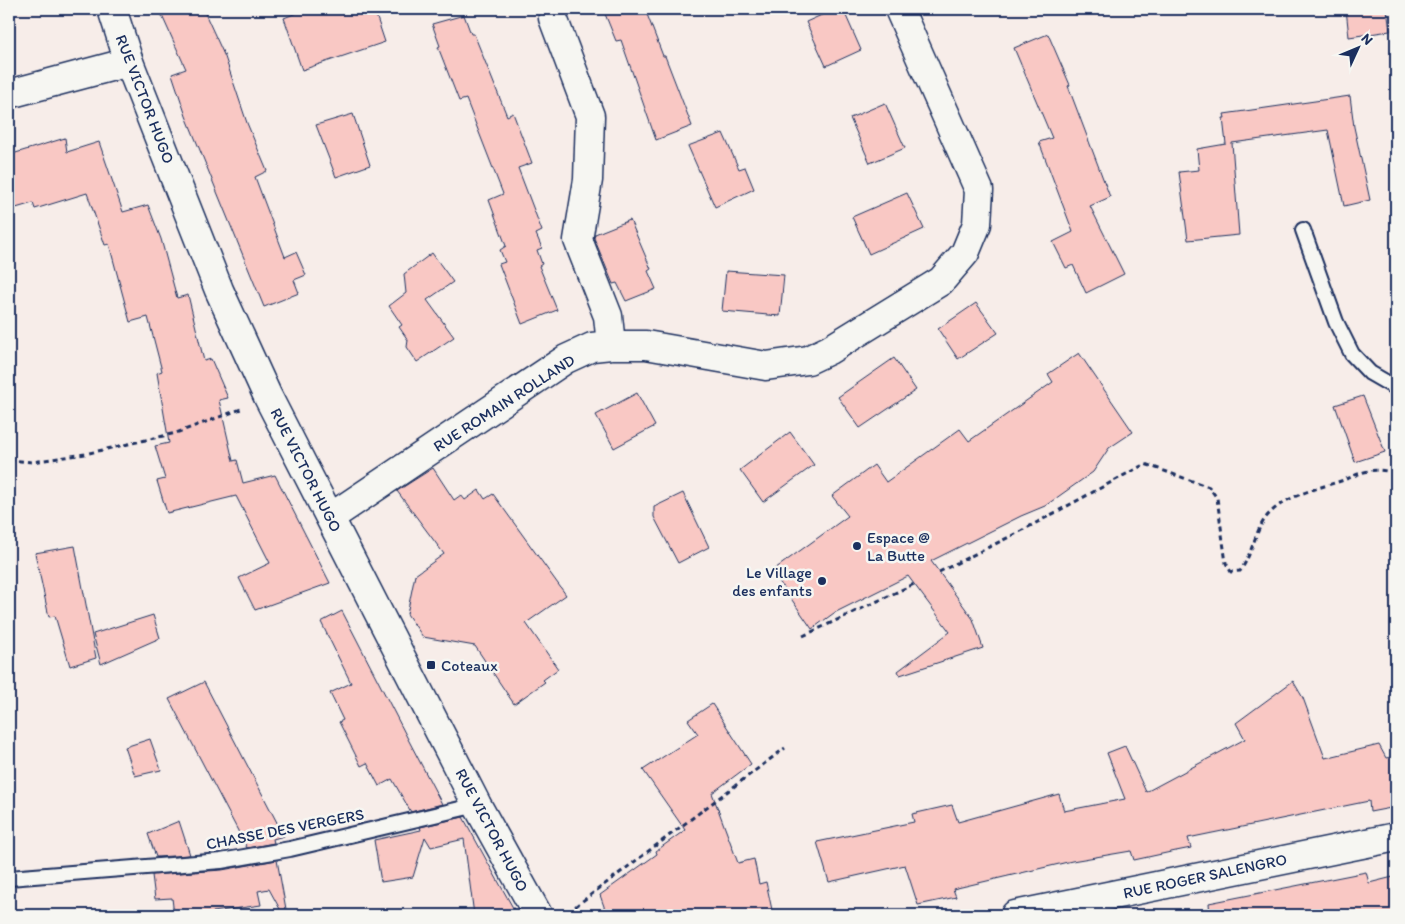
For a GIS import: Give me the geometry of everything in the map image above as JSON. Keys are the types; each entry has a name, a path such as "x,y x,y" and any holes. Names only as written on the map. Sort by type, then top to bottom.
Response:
{"street":[{"name":"RUE VICTOR HUGO","path":"112,9 129,62 219,290 268,397 477,805 538,915"},
{"name":"RUE ROMAIN ROLLAND","path":"331,517 566,359 592,348 611,345 646,345 766,366 808,360 829,350 941,281 965,254 977,224 979,190 899,9"},
{"path":"553,18 590,116 588,180 578,240 608,316 611,345"},
{"path":"9,94 129,62"},
{"name":"RUE ROGER SALENGRO","path":"1015,915 1396,838"}],"lane":[{"path":"1303,230 1336,322 1352,354 1370,373 1396,388"},
{"name":"CHASSE DES VERGERS","path":"9,878 221,862 290,849 477,805"}],"path":[{"path":"9,460 32,462 85,454 176,434 268,397"},
{"path":"939,572 1145,464 1209,488 1218,498 1226,564 1231,572 1240,571 1248,562 1262,523 1269,513 1281,504 1370,470 1384,470 1396,474"},
{"path":"802,636 914,584"},
{"path":"563,915 785,748"}],"building":[{"path":"159,9 203,9 225,57 247,123 267,171 255,177 285,257 296,252 306,275 294,280 299,293 264,307 186,116 172,74 186,69"},
{"path":"306,9 374,9 385,42 302,70 284,18"},
{"path":"603,9 645,9 692,126 656,140 621,40 616,41"},
{"path":"835,9 843,9 861,50 826,66 806,22"},
{"path":"1346,9 1387,9 1390,31 1349,37"},
{"path":"464,15 471,34 474,34 507,116 513,113 532,163 518,168 542,231 536,234 542,248 537,250 542,264 539,266 557,310 522,324 499,264 505,262 500,250 506,246 489,200 503,194 466,99 459,101 438,47 440,46 432,24"},
{"path":"1048,34 1070,85 1068,86 1110,197 1090,206 1124,274 1086,293 1073,265 1066,268 1053,242 1073,232 1039,142 1052,138 1014,48"},
{"path":"1350,96 1354,127 1370,200 1344,206 1328,130 1232,143 1239,235 1188,240 1179,172 1199,170 1197,149 1226,144 1224,114"},
{"path":"885,103 905,148 870,163 850,118"},
{"path":"353,114 370,165 336,177 316,125"},
{"path":"723,133 739,169 745,167 754,189 715,207 688,146"},
{"path":"65,138 67,152 99,142 123,212 148,205 161,239 177,298 188,295 204,361 211,359 228,398 219,400 233,461 237,460 243,483 275,475 330,583 255,610 239,578 270,563 236,496 167,513 157,481 165,479 155,446 169,443 157,373 162,371 148,317 130,322 109,244 105,245 87,193 35,209 33,203 9,210 9,155"},
{"path":"907,193 924,229 869,254 852,217"},
{"path":"630,220 651,269 648,271 656,289 626,301 617,283 613,284 594,238 595,234"},
{"path":"432,253 453,282 427,300 454,337 417,362 407,347 408,340 399,327 402,325 389,306 406,293 404,274"},
{"path":"726,271 784,275 780,316 722,311"},
{"path":"976,303 998,333 958,359 938,329"},
{"path":"1079,353 1133,432 1109,448 1093,472 1045,506 931,561 973,619 983,648 900,675 898,671 950,632 908,576 834,613 812,629 772,571 848,516 832,496 874,465 886,482 960,429 969,441 1053,382 1048,374"},
{"path":"894,358 916,390 860,428 838,397"},
{"path":"637,393 655,426 614,448 596,415"},
{"path":"1363,396 1385,452 1355,462 1335,405"},
{"path":"790,432 814,465 763,502 740,470"},
{"path":"433,468 454,500 461,495 465,500 479,490 485,499 493,494 566,595 526,623 558,669 543,680 545,682 514,704 475,646 423,637 407,614 415,575 444,554 397,491"},
{"path":"683,493 709,547 678,563 654,517 654,507"},
{"path":"75,546 96,658 70,666 55,616 49,617 35,553"},
{"path":"342,611 442,804 411,812 392,779 379,786 367,763 361,766 339,722 343,720 330,693 351,683 321,622"},
{"path":"153,615 160,638 101,664 93,634"},
{"path":"1293,681 1303,698 1325,758 1379,745 1386,758 1396,756 1396,807 1370,812 1369,801 1188,838 1191,848 1134,860 1131,851 1072,861 953,889 956,897 918,905 905,865 829,882 817,842 914,822 912,814 952,805 958,822 1059,794 1064,811 1125,799 1107,753 1125,746 1146,792 1245,739 1236,723"},
{"path":"204,682 284,836 273,839 274,843 247,848 169,699"},
{"path":"712,704 751,764 712,793 738,863 754,859 759,884 766,882 772,910 765,912 765,915 607,915 600,895 657,854 656,851 685,830 643,770 698,734 688,720"},
{"path":"150,739 161,770 135,776 125,747"},
{"path":"463,817 517,915 474,915 464,839 431,847 425,837 413,877 381,882 374,840 421,830 420,827"},
{"path":"179,821 190,855 156,857 148,834"},
{"path":"277,860 286,909 281,911 269,889 258,891 261,905 213,912 214,915 174,915 172,898 155,899 152,875 222,870"},
{"path":"1366,872 1369,883 1393,877 1396,890 1396,915 1210,915 1209,903"}],"place":[{"name":"Espace @ La Butte","path":"857,546"},
{"name":"Le Village des enfants","path":"822,581"},
{"name":"Coteaux","path":"431,665"}]}
